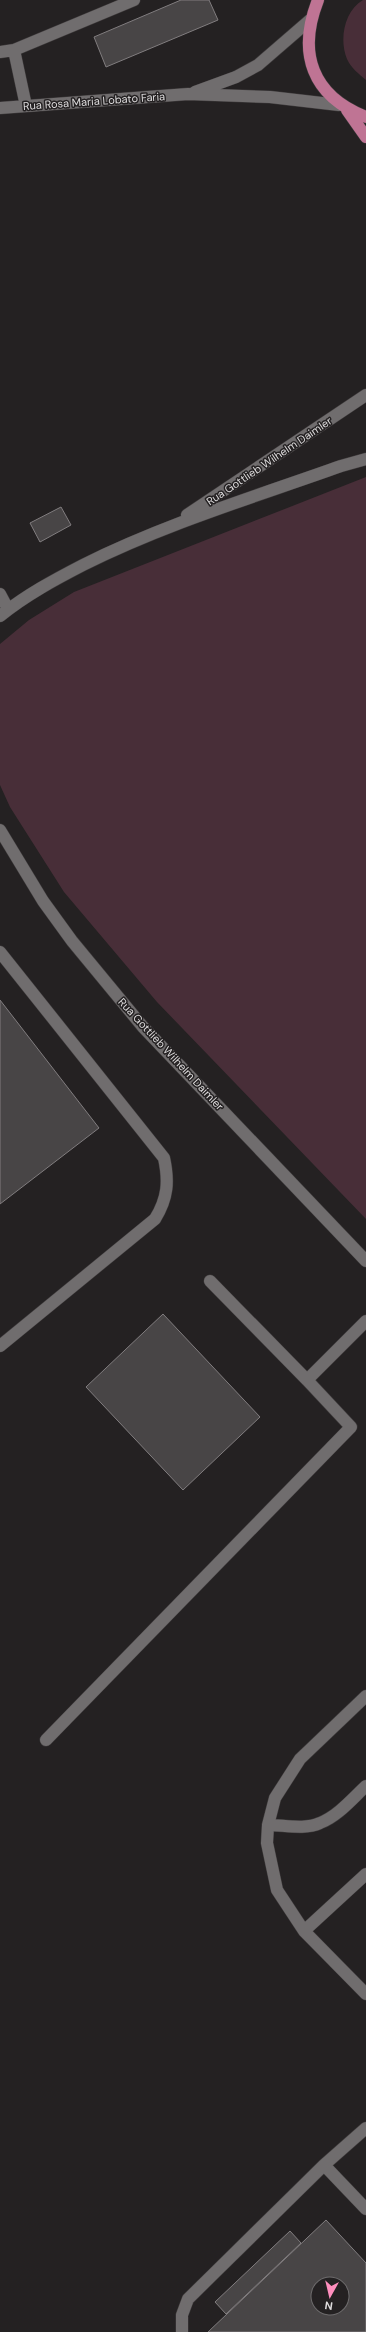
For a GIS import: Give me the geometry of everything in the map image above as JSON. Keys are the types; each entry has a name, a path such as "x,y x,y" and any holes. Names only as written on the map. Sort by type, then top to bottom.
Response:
{"main road":[{"path":"318,0 310,20 308,43 312,67 323,87 343,107 366,137"},
{"path":"343,107 366,117"}],"street":[{"path":"0,52 14,50 129,1"},
{"name":"Rua Rosa Maria Lobato Faria","path":"188,94 236,77 258,65 310,20"},
{"path":"14,50 26,106"},
{"name":"Rua Rosa Maria Lobato Faria","path":"0,108 188,94 270,97 343,107"},
{"name":"Rua Gottlieb Wilhelm Daimler","path":"171,525 366,394"},
{"name":"Rua Gottlieb Wilhelm Daimler","path":"4,612 42,586 105,554 171,525 341,466 366,460"},
{"path":"0,594 4,612"},
{"name":"Rua Gottlieb Wilhelm Daimler","path":"0,830 47,907 72,941 143,1027 366,1261"},
{"path":"0,952 164,1158 168,1190 162,1207 155,1219 0,1346"},
{"path":"46,1740 351,1427 210,1281"},
{"path":"307,1380 366,1321"},
{"path":"366,1696 300,1759 275,1798 268,1825 267,1843 277,1890 304,1931 366,1994"},
{"path":"268,1825 304,1826 319,1824 336,1814 366,1786"},
{"path":"304,1931 366,1874"},
{"path":"182,2332 182,2315 188,2298 324,2165 366,2128"},
{"path":"324,2165 366,2209"}],"shaded area":[{"path":"363,0 366,0 366,80 355,71 347,59 343,43 347,18 351,11"},
{"path":"366,477 366,1219 157,1002 64,892 10,807 0,785 0,644 29,620 74,592"}],"building":[{"path":"181,0 209,0 218,20 106,67 94,37"},
{"path":"61,507 71,525 40,542 30,523"},
{"path":"0,1000 99,1128 0,1204"},
{"path":"163,1314 260,1417 183,1490 86,1387"},
{"path":"326,2220 366,2263 366,2332 208,2332"},
{"path":"290,2231 301,2243 226,2314 215,2302"}]}
